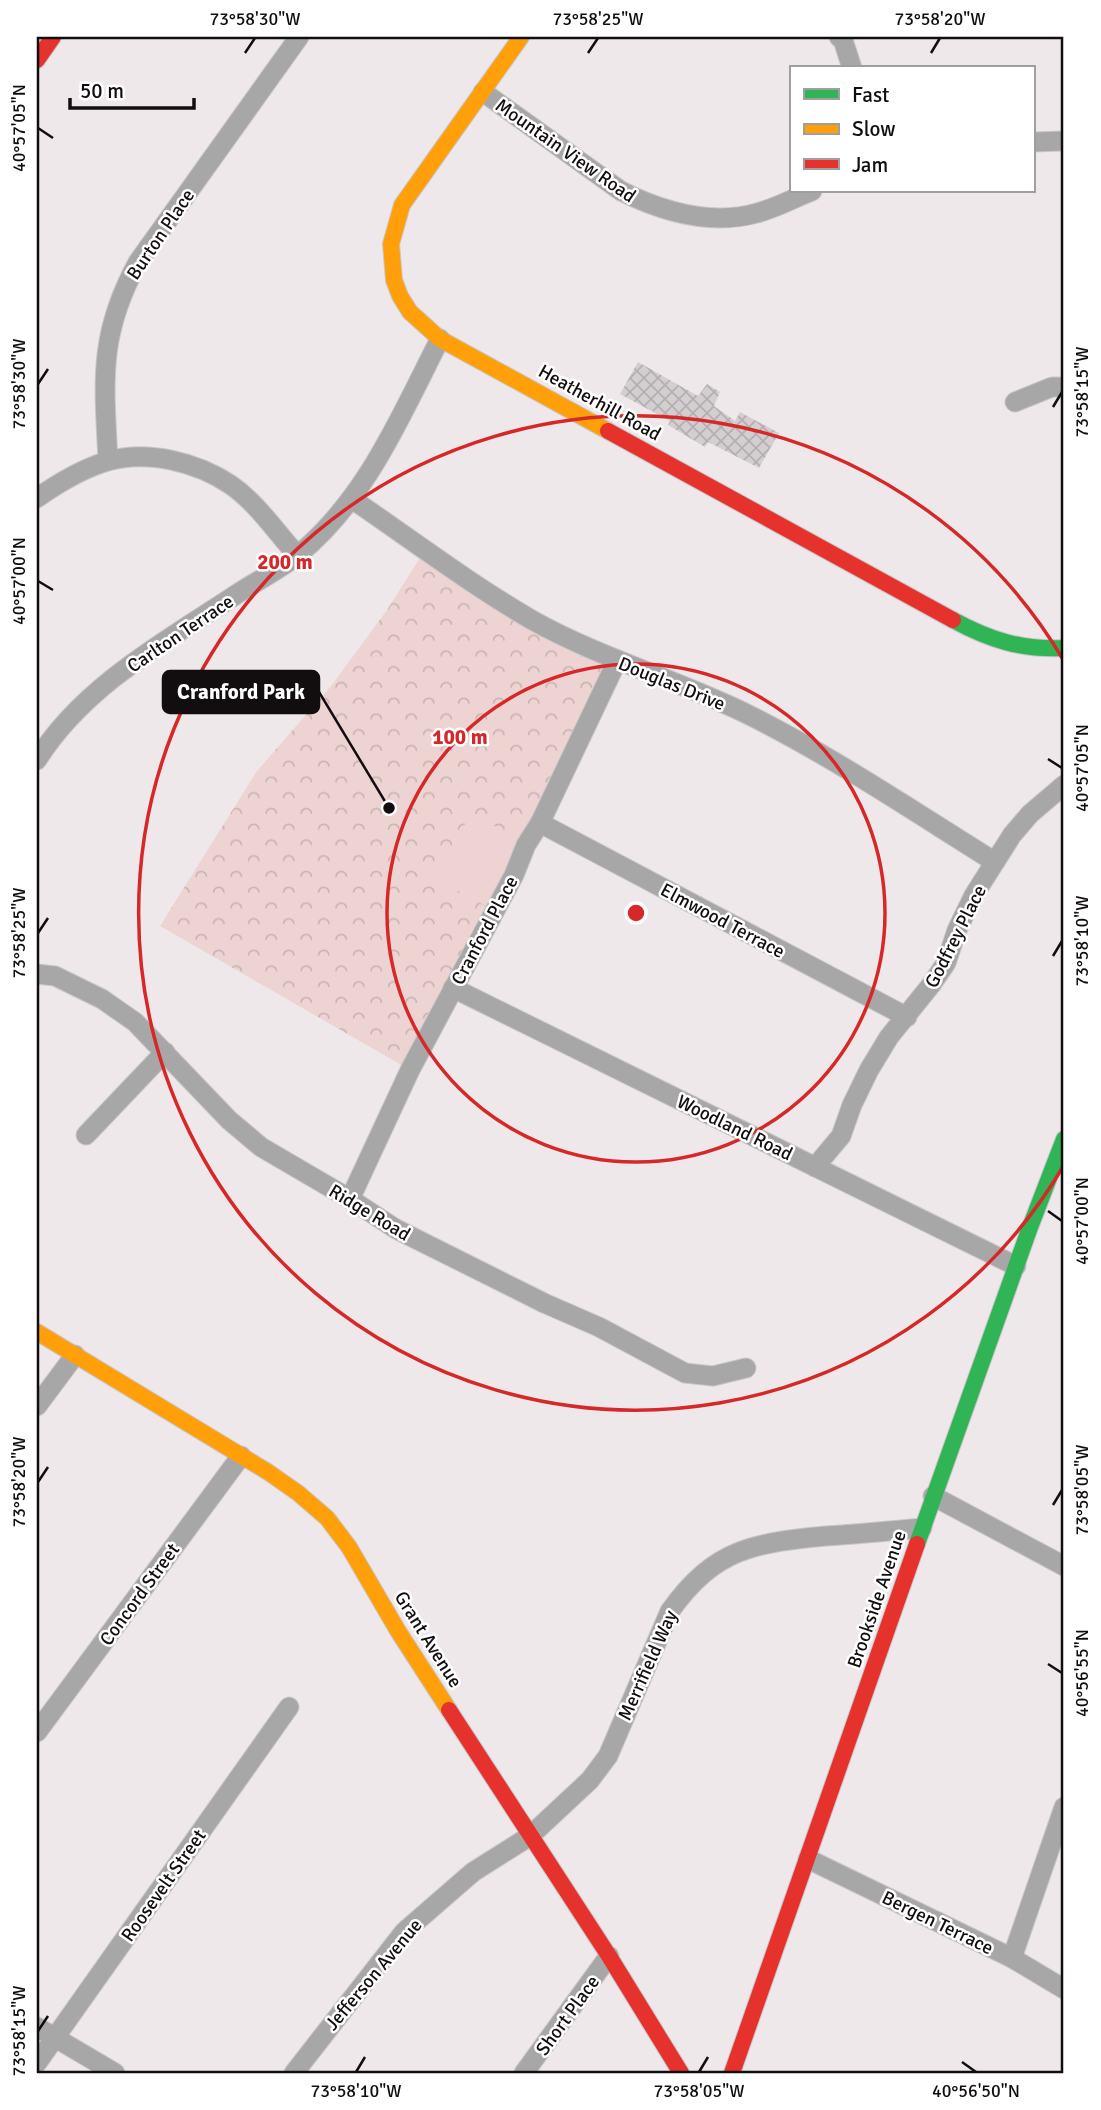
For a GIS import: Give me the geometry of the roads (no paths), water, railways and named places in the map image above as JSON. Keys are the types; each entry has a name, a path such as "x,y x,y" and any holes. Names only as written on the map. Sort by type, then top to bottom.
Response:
{"street":[{"path":"37,60 53,37"},
{"name":"Burton Place","path":"108,461 104,370 110,332 125,286 138,262 299,37"},
{"name":"Heatherhill Road","path":"521,37 402,205 394,224 390,242 394,283 413,317 440,339 983,636 1007,644 1034,648 1064,648"},
{"path":"839,37 851,66"},
{"name":"Mountain View Road","path":"483,92 621,191 646,204 670,212 707,217 744,216 810,192"},
{"path":"1034,142 1064,141"},
{"name":"Carlton Terrace","path":"37,760 63,725 120,674 297,555 329,526 352,499 377,462 440,339"},
{"path":"1015,402 1052,387 1064,387"},
{"path":"37,499 73,477 108,461 139,457 164,459 210,473 231,486 252,503 297,555"},
{"name":"Douglas Drive","path":"352,499 490,595 535,621 618,661 722,703 800,742 995,862"},
{"name":"Cranford Place","path":"350,1199 410,1070 514,875 526,845 540,823 618,661"},
{"name":"Godfrey Place","path":"816,1167 841,1136 869,1070 890,1037 946,963 957,930 974,895 1012,835 1030,814 1064,786"},
{"name":"Elmwood Terrace","path":"540,823 907,1017"},
{"name":"Ridge Road","path":"37,974 55,976 102,999 135,1022 229,1121 261,1147 396,1229 544,1303 599,1327 685,1373 713,1376 746,1368"},
{"name":"Woodland Road","path":"453,988 1016,1266"},
{"path":"86,1135 165,1052"},
{"name":"Brookside Avenue","path":"732,2073 933,1496 1064,1140"},
{"name":"Grant Avenue","path":"37,1332 241,1456 298,1493 327,1518 349,1547 398,1631 609,1956 681,2073"},
{"path":"37,1406 75,1355"},
{"name":"Concord Street","path":"37,1732 241,1456"},
{"path":"933,1496 1064,1566"},
{"name":"Merrifield Way","path":"530,1836 590,1780 608,1756 670,1611 700,1575 723,1559 746,1548 771,1541 922,1528"},
{"name":"Roosevelt Street","path":"37,2063 289,1707"},
{"path":"1012,1958 1064,1807"},
{"name":"Jefferson Avenue","path":"294,2073 404,1932 473,1872 530,1836"},
{"name":"Bergen Terrace","path":"808,1859 1012,1958 1064,1989"},
{"name":"Short Place","path":"524,2073 609,1956"},
{"path":"37,2027 115,2073"}],"place":[{"name":"Cranford Park","path":"389,808"}]}
